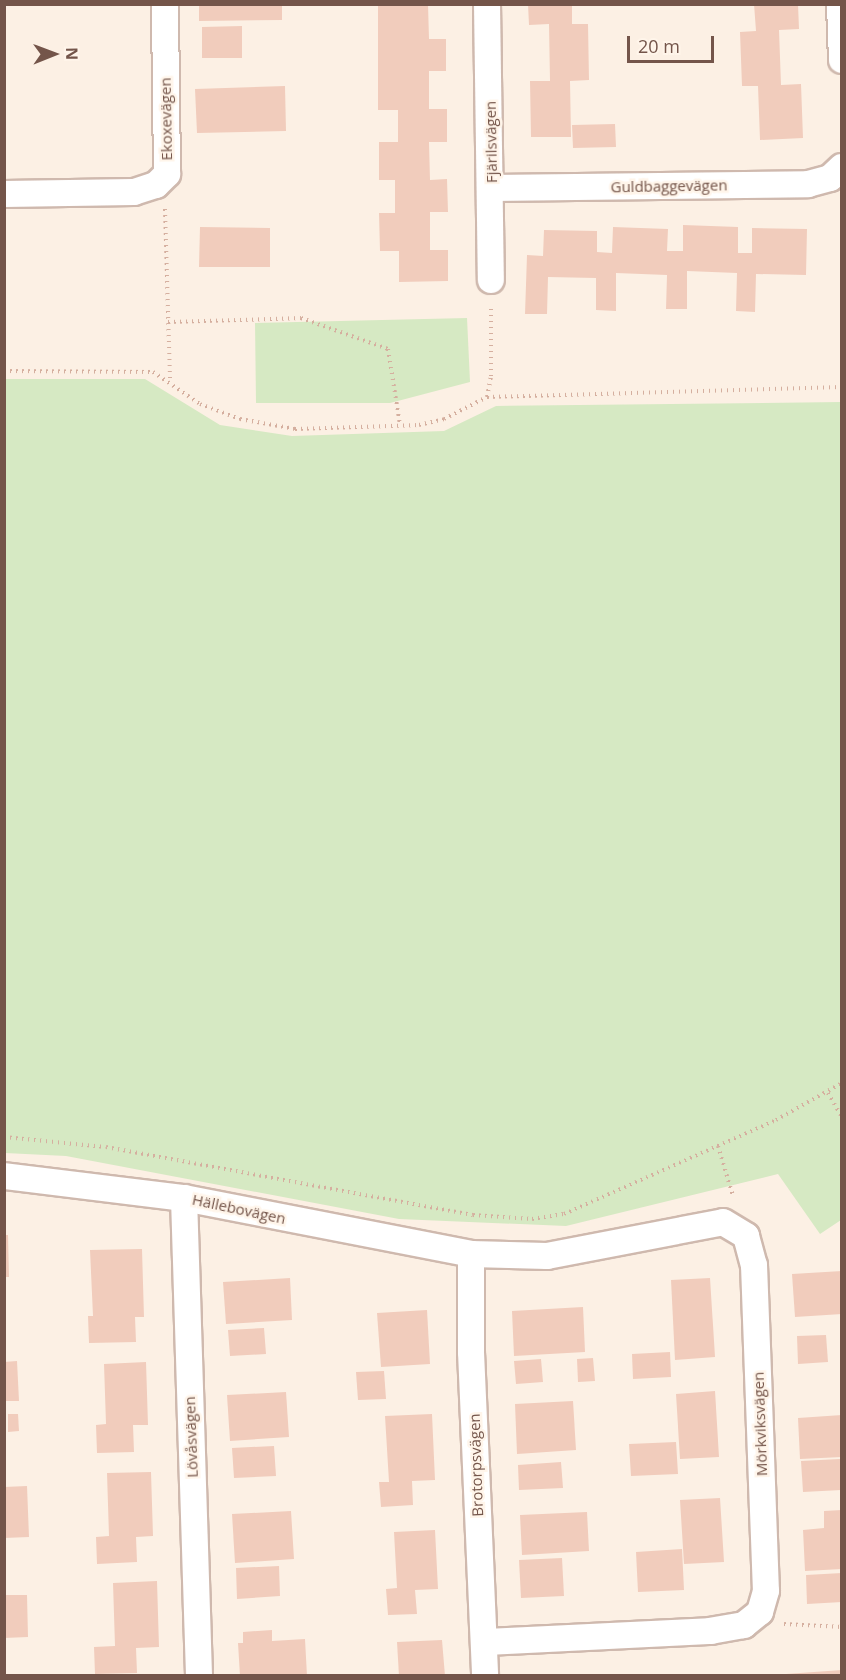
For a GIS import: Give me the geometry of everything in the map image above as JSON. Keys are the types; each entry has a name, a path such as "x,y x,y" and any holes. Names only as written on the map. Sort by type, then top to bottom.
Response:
{"street":[{"name":"Ekoxevägen","path":"4,194 134,192 156,185 167,174 165,4"},
{"name":"Fjärilsvägen","path":"487,4 492,188 491,280"},
{"path":"840,4 842,60"},
{"name":"Guldbaggevägen","path":"492,188 808,184 830,178 842,167"},
{"name":"Hällebovägen","path":"4,1176 184,1197 471,1254"},
{"name":"Lövåsvägen","path":"184,1197 199,1676"},
{"path":"471,1254 547,1256 723,1222 733,1228"},
{"name":"Mörkviksvägen","path":"733,1228 746,1236 754,1265 766,1591 760,1612"},
{"name":"Brotorpsvägen","path":"471,1254 471,1352 485,1676"},
{"path":"484,1642 711,1631 744,1625 760,1612"}],"path":[{"path":"167,174 170,382"},
{"path":"487,397 491,376 491,280"},
{"path":"168,322 301,318 388,349 400,425"},
{"path":"4,371 138,369 153,372 200,404 271,426 295,429 400,425 444,419 487,397 842,387"},
{"path":"4,1137 106,1147 473,1215 532,1219 564,1214 718,1146 828,1093 842,1083"},
{"path":"828,1093 842,1117"},
{"path":"718,1146 733,1192 733,1228"},
{"path":"760,1612 796,1627 842,1627"}],"green space":[{"path":"467,318 470,382 390,403 256,403 255,323"},
{"path":"5,379 145,379 220,425 292,436 444,431 496,406 841,402 841,1220 820,1234 778,1174 566,1226 399,1219 66,1156 5,1153"}],"building":[{"path":"199,4 282,4 282,20 199,21"},
{"path":"378,4 428,4 429,39 446,39 446,71 429,71 429,109 447,109 447,142 429,142 430,180 447,179 448,212 430,212 430,250 448,250 448,281 399,282 399,251 380,251 379,213 395,213 395,180 379,180 379,142 398,142 398,110 378,110"},
{"path":"528,4 572,4 572,24 588,24 589,80 570,81 571,137 531,137 530,81 550,81 549,24 529,25"},
{"path":"754,4 798,4 799,29 779,30 781,85 801,84 803,138 760,140 758,86 742,86 740,32 756,31"},
{"path":"242,26 242,58 202,58 202,27"},
{"path":"285,86 286,131 197,133 195,89"},
{"path":"615,124 616,147 573,148 572,125"},
{"path":"683,225 738,227 738,253 752,253 752,228 807,229 806,275 756,274 755,312 736,311 737,273 687,271 687,309 666,309 667,275 616,273 616,311 596,310 596,278 548,277 547,314 525,314 527,255 543,256 544,230 597,231 597,252 612,253 613,227 668,229 667,251 683,251"},
{"path":"200,227 270,228 270,267 199,267"},
{"path":"4,1235 8,1235 9,1277 4,1277"},
{"path":"142,1249 144,1317 135,1317 136,1342 89,1343 88,1316 93,1316 90,1250"},
{"path":"842,1271 842,1314 795,1317 792,1274"},
{"path":"290,1278 292,1320 226,1324 223,1282"},
{"path":"710,1278 715,1357 675,1360 671,1280"},
{"path":"583,1307 585,1352 514,1356 512,1311"},
{"path":"427,1310 430,1364 381,1367 377,1313"},
{"path":"264,1328 266,1354 230,1356 228,1330"},
{"path":"826,1335 828,1362 798,1364 797,1336"},
{"path":"670,1352 671,1377 633,1379 632,1354"},
{"path":"593,1358 595,1381 578,1382 577,1359"},
{"path":"541,1359 543,1382 516,1384 514,1361"},
{"path":"17,1361 19,1401 4,1401 4,1362"},
{"path":"146,1362 148,1425 133,1425 134,1452 97,1453 96,1425 106,1424 104,1364"},
{"path":"384,1371 386,1399 358,1400 356,1372"},
{"path":"715,1391 719,1457 680,1459 676,1394"},
{"path":"286,1392 289,1437 230,1441 227,1395"},
{"path":"573,1401 576,1450 517,1454 515,1404"},
{"path":"8,1414 18,1414 19,1431 8,1432"},
{"path":"432,1414 435,1480 412,1481 413,1505 381,1507 379,1482 389,1482 385,1416"},
{"path":"842,1415 842,1457 800,1459 798,1418"},
{"path":"676,1442 678,1474 631,1476 629,1444"},
{"path":"274,1446 276,1476 234,1478 232,1448"},
{"path":"840,1459 841,1490 803,1492 801,1461"},
{"path":"561,1462 563,1488 519,1490 518,1465"},
{"path":"151,1472 153,1536 136,1537 137,1562 97,1564 96,1537 109,1536 107,1473"},
{"path":"27,1486 29,1537 4,1538 4,1487"},
{"path":"720,1498 724,1562 684,1564 680,1500"},
{"path":"842,1510 842,1569 805,1571 803,1530 824,1528 824,1511"},
{"path":"291,1511 294,1559 235,1563 232,1514"},
{"path":"587,1512 589,1551 522,1555 520,1515"},
{"path":"435,1530 438,1589 415,1590 417,1614 388,1615 386,1589 397,1588 394,1532"},
{"path":"682,1549 684,1590 638,1592 636,1552"},
{"path":"562,1558 564,1596 521,1598 519,1560"},
{"path":"279,1566 280,1596 237,1599 236,1568"},
{"path":"842,1573 842,1602 807,1604 806,1575"},
{"path":"157,1581 159,1647 136,1648 137,1673 95,1674 94,1647 115,1646 113,1583"},
{"path":"4,1595 27,1595 28,1637 4,1638"},
{"path":"272,1630 272,1641 305,1639 307,1676 240,1676 238,1643 243,1643 243,1632"},
{"path":"442,1640 445,1676 399,1676 397,1642"},
{"path":"842,1670 842,1676 786,1676 786,1674"}]}
